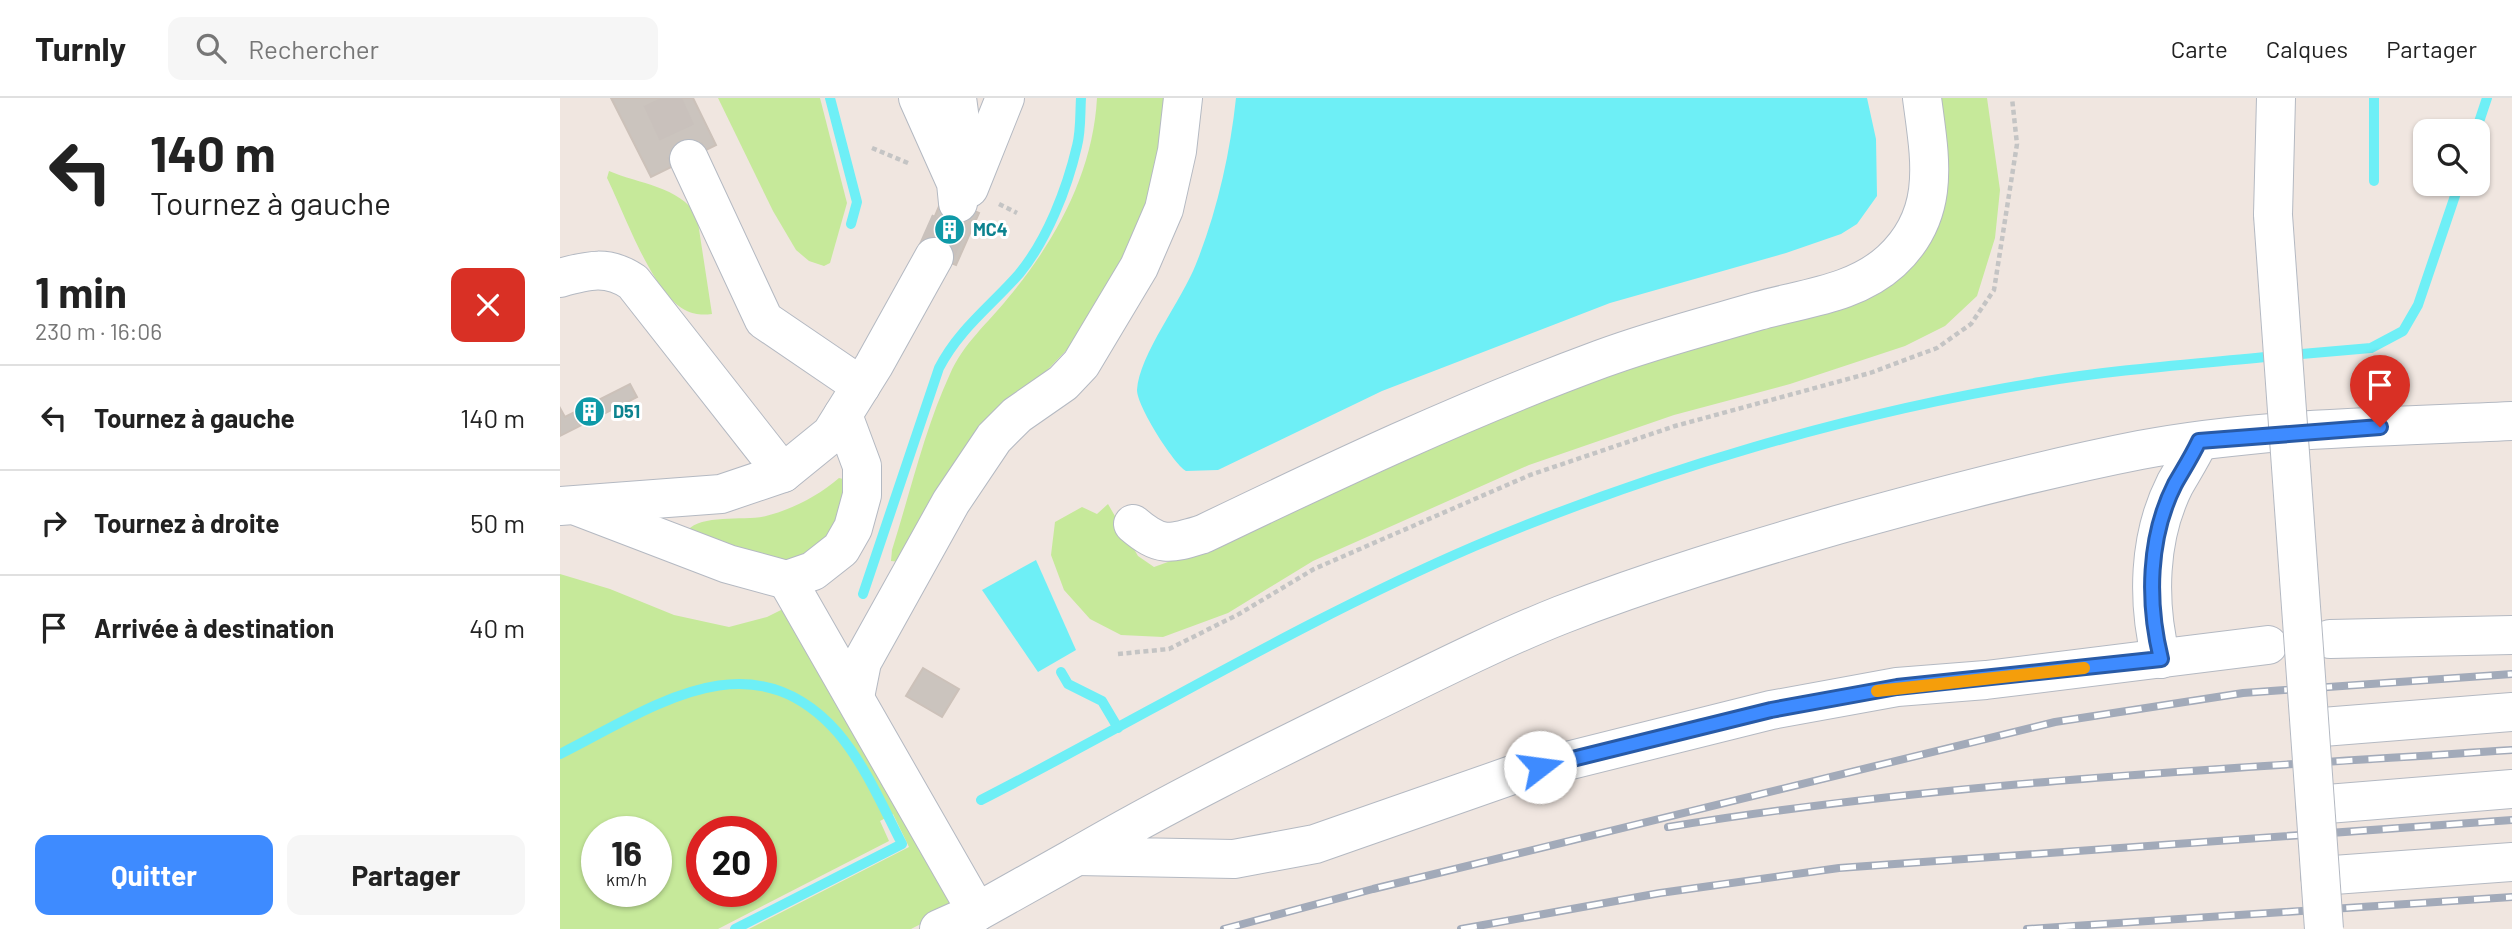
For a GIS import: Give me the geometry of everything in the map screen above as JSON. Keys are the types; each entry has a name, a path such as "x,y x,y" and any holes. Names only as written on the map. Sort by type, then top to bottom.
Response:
{"lane":[{"path":"920,98 961,191"},
{"path":"930,98 961,191"},
{"path":"946,98 961,191"},
{"path":"957,98 961,191"},
{"path":"961,191 970,98"},
{"path":"961,191 984,98"},
{"path":"961,191 1005,98"},
{"path":"855,697 862,662 951,502 994,438 1017,415 1063,383 1081,364 1139,267 1164,209 1177,151 1183,98"},
{"path":"1133,524 1152,540 1172,544 1203,534 1397,442 1604,358 1760,310 1845,289 1890,262 1920,222 1929,197 1929,157 1922,98"},
{"path":"2276,98 2273,215 2324,929"},
{"path":"565,505 728,565 787,580 814,571 841,549 853,528 862,495 862,466 852,400 764,320 689,159"},
{"path":"565,505 721,494 783,473 831,434 934,257"},
{"path":"560,278 603,268 619,272 633,282 783,473"},
{"path":"939,929 977,912 1166,804 1558,616 1750,551 1952,492 2140,450 2199,441 2328,430 2512,421"},
{"path":"2161,659 2152,621 2155,556 2162,515 2199,441"},
{"path":"787,580 977,912"},
{"path":"2330,639 2512,635"},
{"path":"1077,856 1247,857 1315,844 1515,774 1771,710 1897,687 2268,645"},
{"path":"2309,728 2512,712"},
{"path":"2315,805 2512,789"},
{"path":"2320,877 2512,862"}],"path":[{"path":"1118,654 1169,649 1240,614 1314,569 1530,475 1675,426 1870,373 1937,348 1971,324 1994,290 2017,144 2012,98"}],"green space":[{"path":"718,98 820,98 847,203 830,263 824,266 809,261 796,250 773,211"},
{"path":"1097,98 1174,98 1154,202 1101,314 1033,385 900,562 891,561 925,438 950,374 969,343 1025,276 1056,230 1069,205 1088,153"},
{"path":"1935,98 1987,98 2000,190 1995,238 1977,296 1945,326 1905,346 1790,384 1674,415 1529,465 1313,561 1228,613 1163,637 1121,635 1090,619 1064,590 1051,555 1055,522 1082,507 1097,514 1108,504 1138,556 1154,567 1179,558 1391,451 1899,266"},
{"path":"609,171 669,192 680,198 697,216 712,314 685,310 661,287 630,230 607,178"},
{"path":"839,478 847,480 843,518 810,553 791,560 770,559 688,530 694,525 713,520 776,513 814,496"},
{"path":"560,574 610,589 674,615 729,627 767,617 789,606 962,903 911,929 749,929 909,847 893,814 880,821 889,841 777,899 777,816 686,816 686,907 761,907 718,929 560,929"}],"water":[{"path":"1236,98 1867,98 1876,139 1877,196 1857,224 1841,234 1786,253 1610,303 1382,391 1218,470 1186,471 1157,434 1137,390 1145,361 1190,278 1204,244 1222,182"},
{"path":"1036,560 1076,650 1038,672 982,590"}],"building":[{"path":"611,98 693,98 716,145 651,177"},
{"name":"MC4","path":"943,197 979,213 956,265 920,251"},
{"name":"D51","path":"630,384 637,397 560,436 560,408 565,417"},
{"path":"923,668 959,689 942,717 906,696"}],"waterway":[{"path":"830,98 857,202 851,224"},
{"path":"863,594 939,368 956,341 1029,261 1055,213 1077,146 1081,98"},
{"path":"2374,98 2374,181"},
{"path":"2480,119 2487,98"},
{"path":"2290,355 2371,348 2403,331 2418,305 2455,196"},
{"path":"981,800 1226,669 1412,574 1475,546 1612,493 1682,469 1824,428 1968,395 2099,374 2275,356"},
{"path":"1061,672 1068,684 1102,701 1118,728"},
{"path":"560,754 665,701 701,689 736,684 771,688 805,704 838,733 865,772 902,844 735,929"}],"tunnel":[{"path":"661,98 689,159"},
{"path":"934,257 958,203"}],"railway":[{"path":"1224,929 1373,889 2055,722 2243,693 2512,674"},
{"path":"1668,827 1773,811 1983,787 2512,750"},
{"path":"1461,929 1660,893 1839,868 2512,820"},
{"path":"2027,929 2512,897"}],"slow traffic":[{"path":"1877,691 2084,668"}],"place":[{"name":"MC4","path":"950,230"},
{"name":"D51","path":"590,412"}],"route":[{"path":"1540,767 1771,710 1897,687 1986,680 2161,659 2152,621 2152,586 2162,515 2175,484 2199,441 2380,427"}]}
